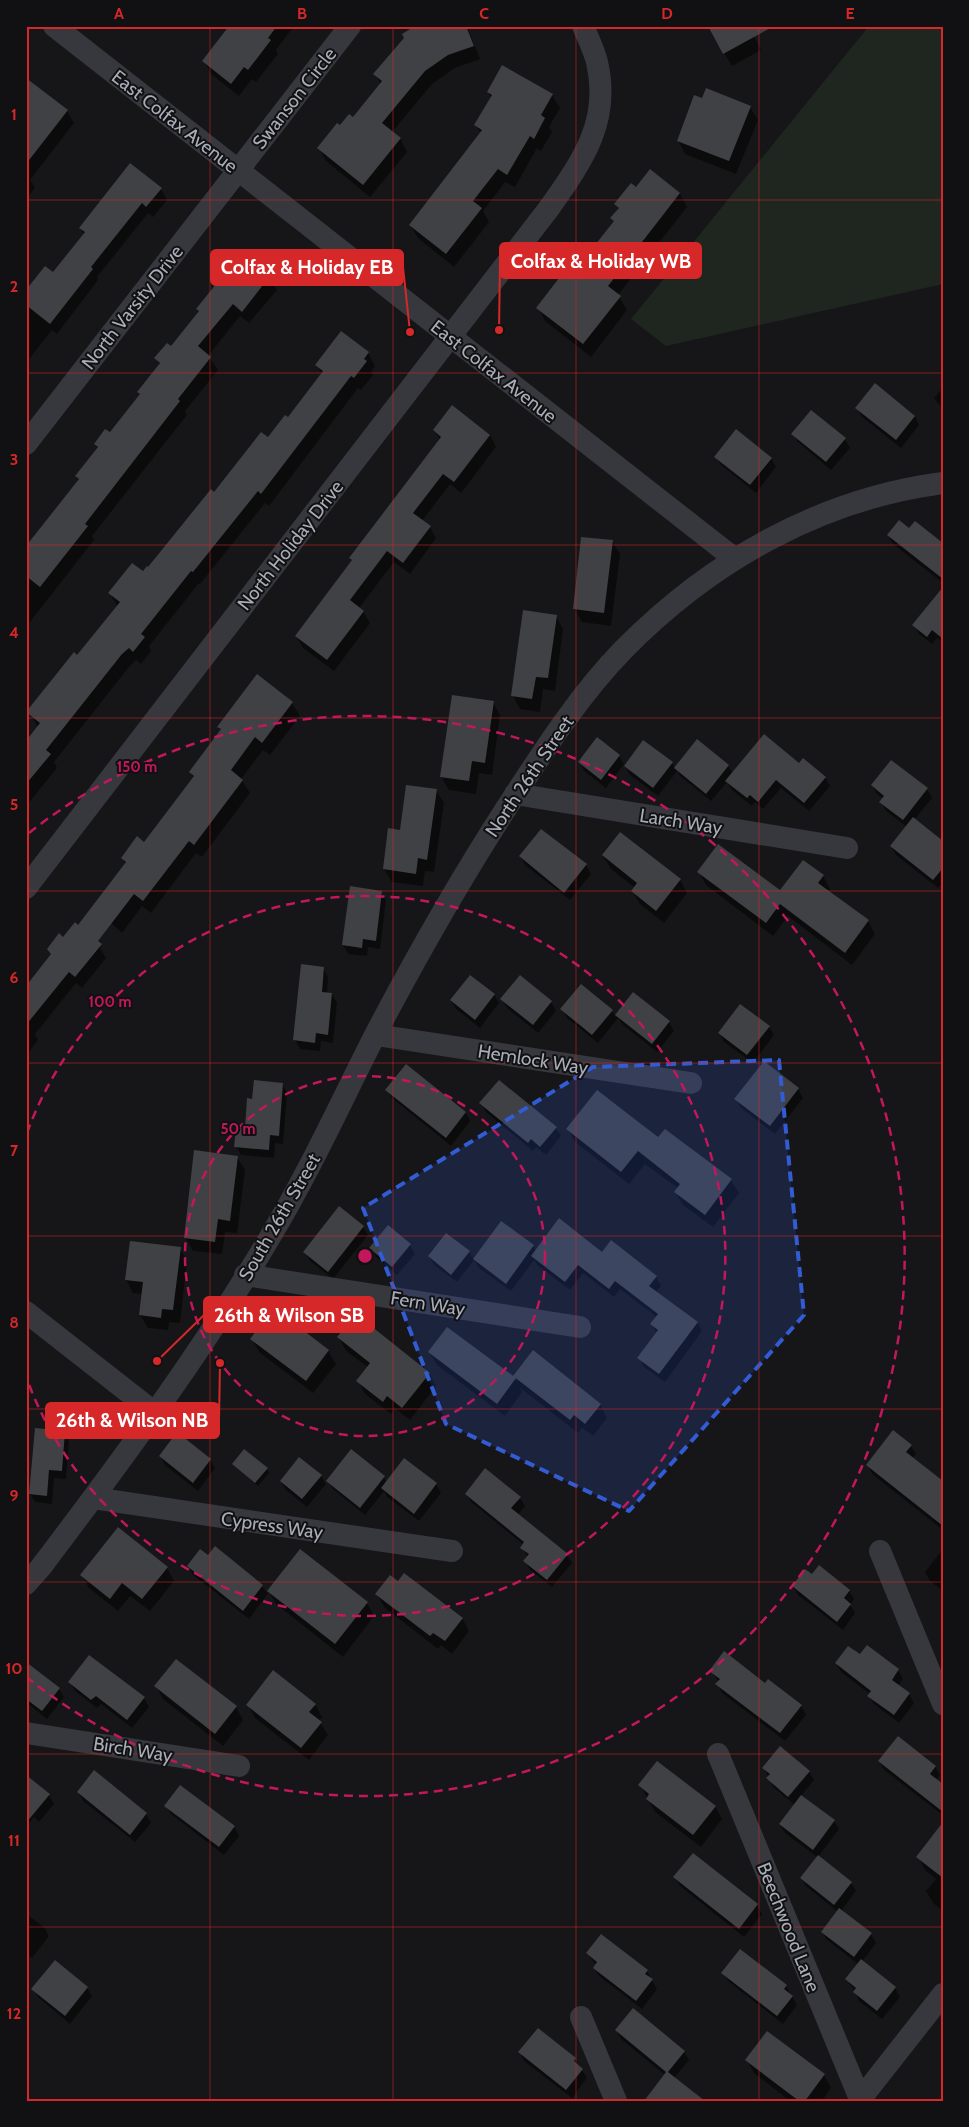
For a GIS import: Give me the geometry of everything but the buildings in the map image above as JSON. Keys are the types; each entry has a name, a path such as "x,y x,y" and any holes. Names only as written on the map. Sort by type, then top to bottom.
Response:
{"street":[{"name":"East Colfax Avenue","path":"54,26 735,559"},
{"name":"Swanson Circle","path":"238,169 350,26"},
{"path":"450,337 550,207 580,164 593,137 601,96 597,62 583,26"},
{"name":"North Varsity Drive","path":"26,444 238,169"},
{"name":"North Holiday Drive","path":"26,888 450,337"},
{"path":"735,559 799,523 859,500 943,482"},
{"name":"North 26th Street","path":"376,1035 467,868 585,695 623,650 664,612 701,581 735,559"},
{"name":"Larch Way","path":"516,794 847,848"},
{"name":"Hemlock Way","path":"376,1035 691,1083"},
{"name":"South 26th Street","path":"26,1584 41,1567 155,1413 270,1238 306,1173 376,1035"},
{"name":"Fern Way","path":"245,1275 580,1327"},
{"path":"26,1312 155,1413"},
{"name":"Cypress Way","path":"93,1498 452,1551"},
{"path":"880,1551 943,1704"},
{"name":"Birch Way","path":"26,1733 240,1766"},
{"name":"Beechwood Lane","path":"718,1754 860,2100"},
{"path":"860,2100 943,1994"},
{"path":"581,2017 616,2101"}],"highlighted area":[{"path":"779,1060 804,1315 629,1511 446,1424 363,1208 593,1067"}],"shaded area":[{"path":"869,26 943,26 943,284 666,346 631,319"}],"place":[{"name":"Colfax & Holiday WB","path":"499,330"},
{"name":"Colfax & Holiday EB","path":"410,332"},
{"name":"26th & Wilson SB","path":"157,1361"},
{"name":"26th & Wilson NB","path":"220,1363"}]}
